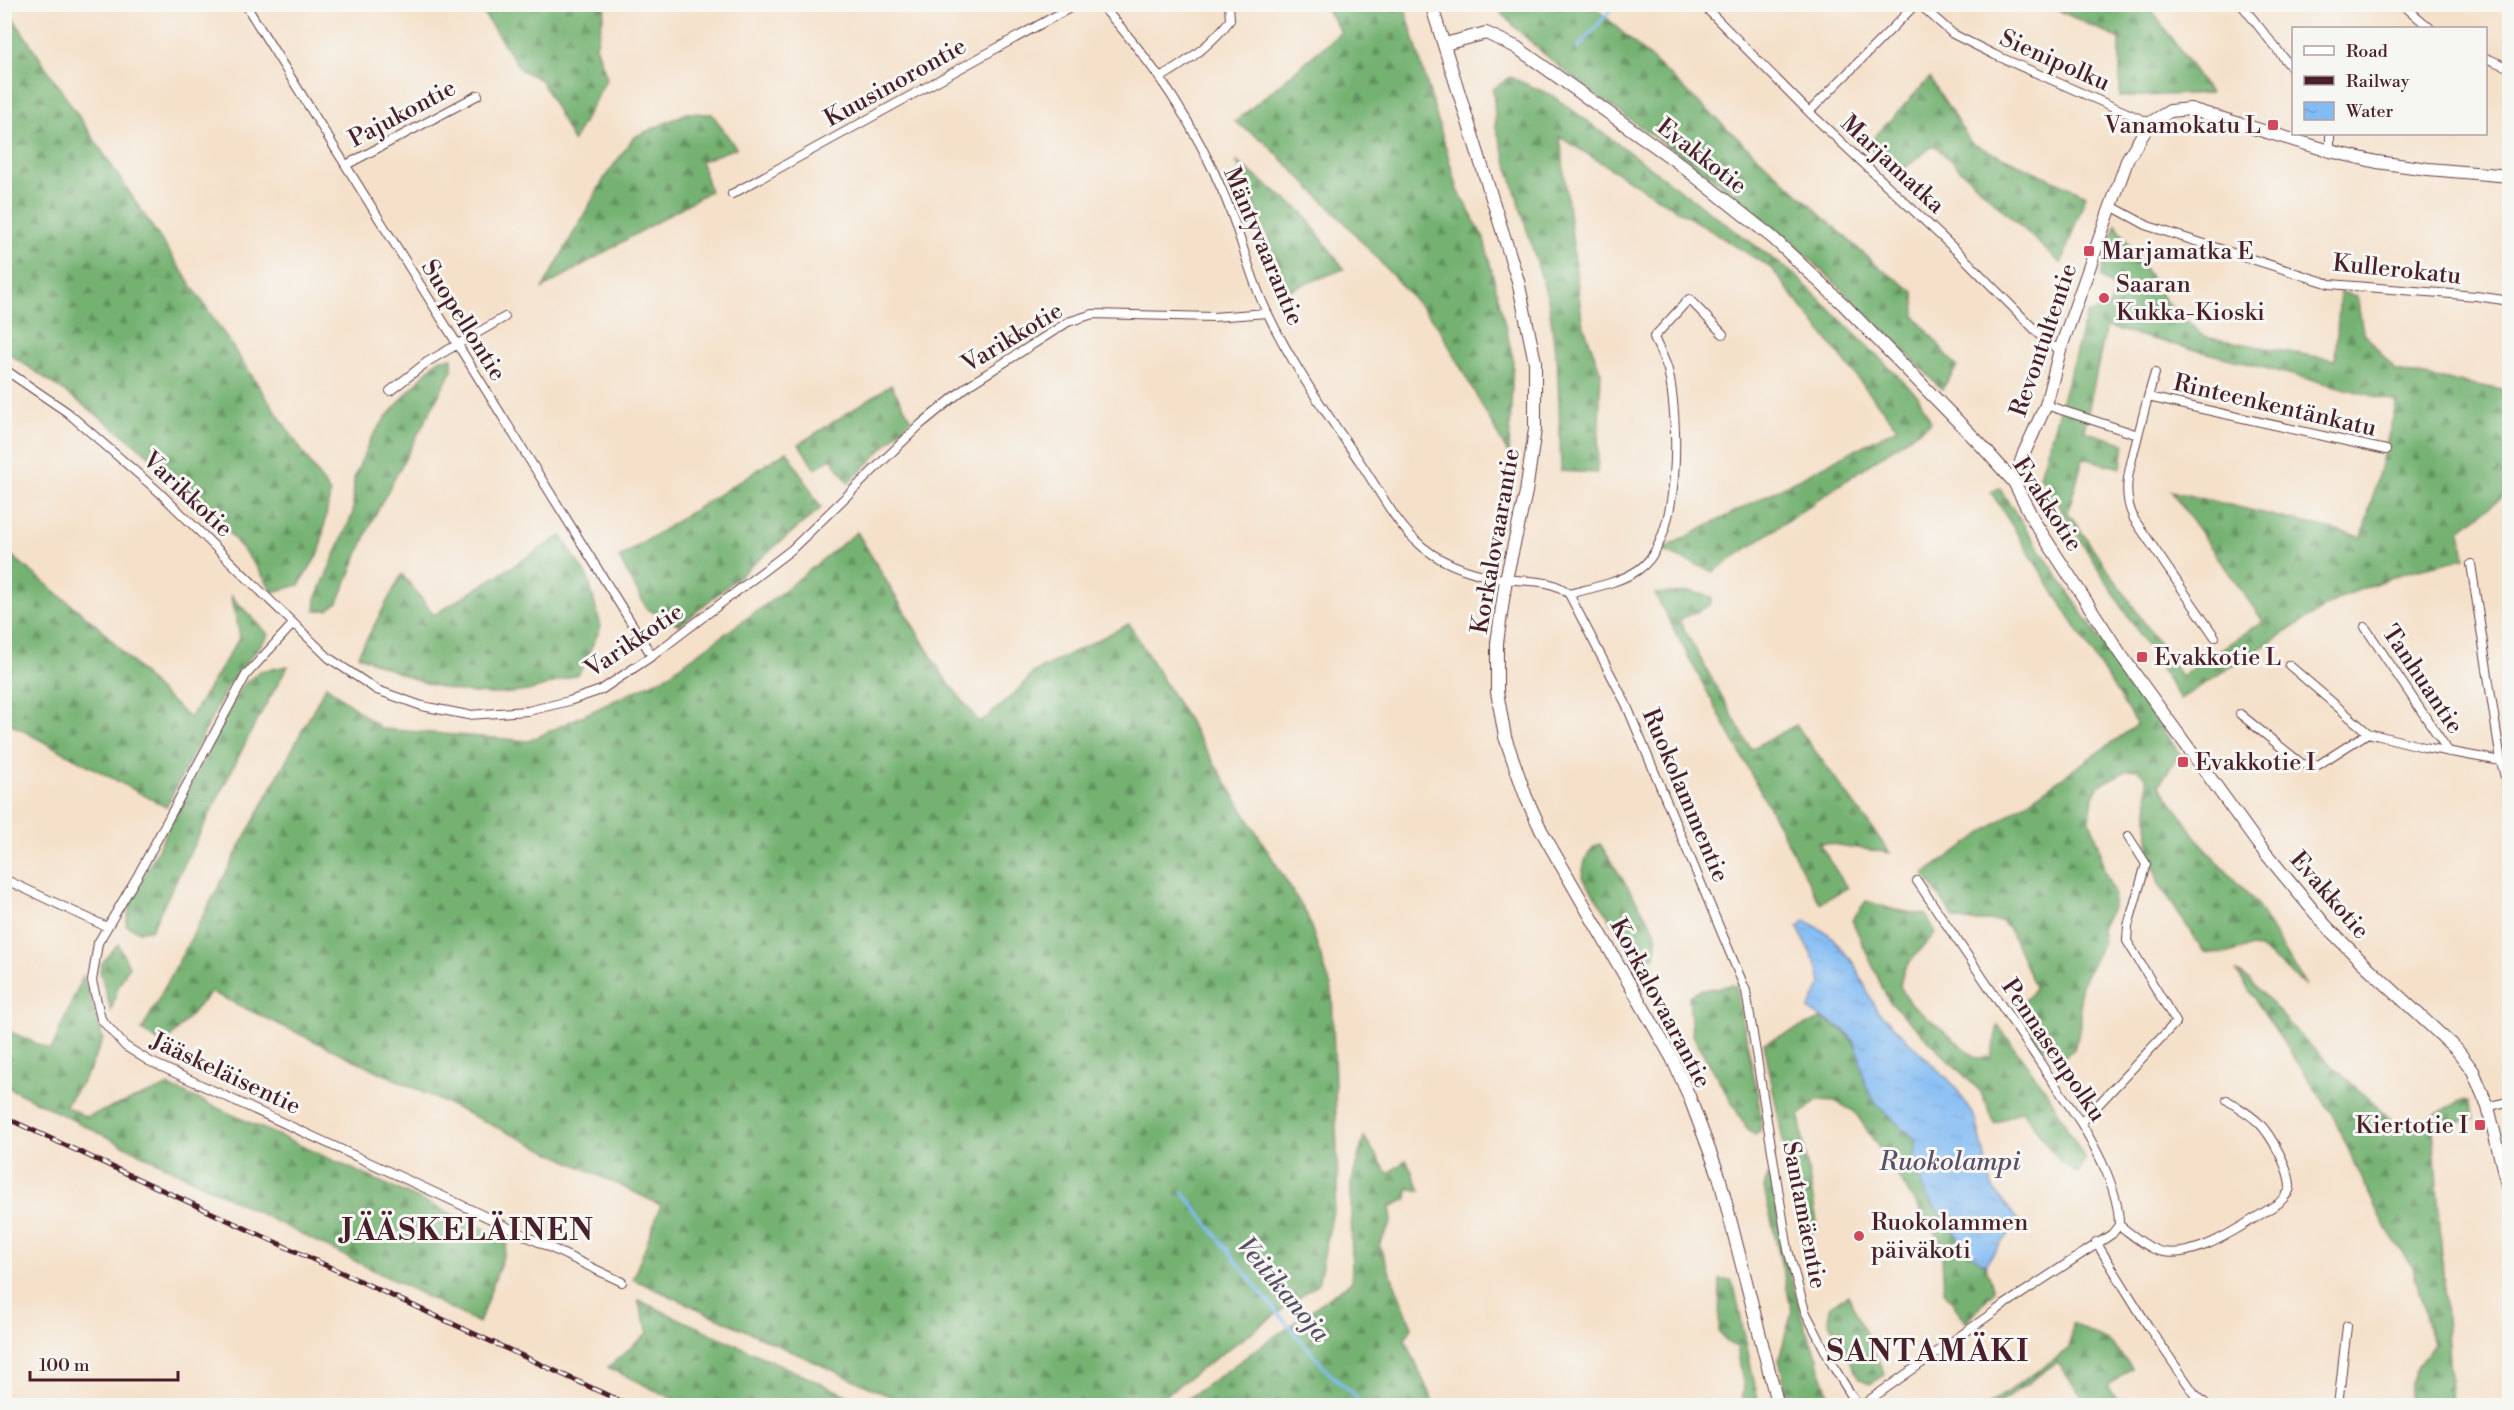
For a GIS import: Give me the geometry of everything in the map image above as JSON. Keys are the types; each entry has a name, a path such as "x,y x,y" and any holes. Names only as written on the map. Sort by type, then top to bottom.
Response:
{"street":[{"name":"Suopellontie","path":"245,4 652,656"},
{"name":"Kuusinorontie","path":"732,194 1077,4"},
{"name":"Mäntyvaarantie","path":"1100,4 1125,31 1160,78 1198,141 1225,198 1267,313 1314,394 1414,539 1438,560 1473,572 1506,579 1534,580 1562,588 1569,594"},
{"path":"1160,78 1176,69 1220,34 1230,20 1229,4"},
{"name":"Korkalovaarantie","path":"1431,4 1518,281 1535,362 1535,429 1527,492 1506,579 1497,643 1497,692 1505,737 1526,797 1541,830 1672,1058 1689,1095 1719,1176 1778,1406"},
{"name":"Marjamatka","path":"1702,4 1809,111 1961,255 2049,344 2060,350"},
{"path":"1809,111 1918,4"},
{"name":"Sienipolku","path":"1918,4 1953,34 1995,55 2150,123"},
{"path":"2241,4 2292,68"},
{"path":"2402,4 2429,27"},
{"name":"Evakkotie","path":"1445,44 1486,33 1516,47 1676,161 1773,238 1844,305 1981,445 2013,482 2035,522 2121,655 2258,844 2326,926 2457,1050 2473,1071 2488,1107 2510,1197"},
{"path":"2487,58 2510,68"},
{"name":"Pajukontie","path":"346,165 477,95"},
{"path":"2150,123 2170,111 2190,109 2330,151 2377,162 2428,170 2510,176"},
{"name":"Revontultentie","path":"2013,482 2046,405 2060,350 2113,207 2128,158 2150,123"},
{"path":"2330,135 2330,151"},
{"name":"Kullerokatu","path":"2113,207 2148,226 2330,284 2510,301"},
{"path":"1569,594 1639,570 1652,554 1669,519 1675,473 1674,402 1667,368 1654,337 1689,299 1723,334"},
{"name":"Varikkotie","path":"4,369 67,412 159,492 292,625 329,658 377,690 422,706 468,716 528,711 601,690 652,656 791,550 921,424 969,385 1068,322 1093,314 1213,317 1267,313"},
{"path":"390,391 427,362 505,317"},
{"path":"2148,397 2156,373"},
{"name":"Rinteenkentänkatu","path":"2215,637 2134,519 2127,504 2126,489 2148,397 2386,450"},
{"path":"2046,405 2138,435"},
{"path":"2471,564 2501,761 2510,798"},
{"name":"Ruokolammentie","path":"1569,594 1626,704 1736,962 1746,991 1751,1019"},
{"name":"Jääskeläisentie","path":"292,625 246,675 138,875 98,943 92,981 101,1019 125,1046 149,1060 622,1282"},
{"name":"Tanhuantie","path":"2365,627 2449,752"},
{"path":"2289,665 2368,733 2449,752 2501,761"},
{"path":"2240,714 2302,764 2318,765 2368,733"},
{"path":"2081,1123 2176,1022 2127,941 2128,926 2146,864 2128,836"},
{"path":"4,879 107,927"},
{"name":"Pennasenpolku","path":"1917,882 2081,1123 2095,1149 2115,1199 2119,1212 2119,1225"},
{"name":"Santamäentie","path":"1751,1019 1790,1258 1805,1311 1833,1366 1860,1406"},
{"path":"1860,1406 2096,1242 2112,1234 2119,1225 2153,1249 2171,1253 2187,1251 2209,1244 2279,1203 2290,1188 2284,1164 2258,1122 2227,1100"},
{"path":"2488,1107 2510,1101"},
{"path":"2096,1242 2194,1393 2208,1406"},
{"path":"2338,1406 2347,1326"},
{"name":"Korkalovaarantie","path":"1759,1332 1758,1349 1769,1406"}],"green space":[{"path":"478,5 606,5 596,46 607,78 573,141 541,80 521,70"},
{"path":"1324,5 1404,5 1458,190 1484,239 1513,358 1509,455 1438,326 1346,224 1265,142 1235,122 1341,32"},
{"path":"1494,5 1597,5 1595,7 1598,10 1876,265 1914,292 1915,316 1957,367 1942,389 1837,285 1754,211 1576,80 1520,32"},
{"path":"2047,5 2148,5 2210,93 2120,97 2120,39"},
{"path":"5,6 330,493 320,551 299,585 273,592 218,520 186,488 152,458 80,402 5,351"},
{"path":"1510,77 1553,96 1795,275 1918,396 1931,422 1713,572 1661,550 1897,428 1771,268 1560,137 1582,321 1601,373 1597,473 1561,471 1558,376 1549,303 1496,127 1493,89"},
{"path":"1930,78 1971,143 2086,195 2061,264 1934,145 1894,177 1865,147"},
{"path":"687,113 712,114 736,148 701,161 710,191 543,288 604,179 634,137"},
{"path":"1237,162 1302,212 1344,269 1289,290"},
{"path":"2116,224 2165,301 2204,337 2335,360 2340,292 2357,296 2363,332 2396,371 2509,391 2509,492 2460,530 2465,558 2403,573 2341,597 2180,699 2040,476 2087,314 2109,307 2115,290 2100,276","holes":["2106,327 2397,402 2362,537 2171,491 2263,621 2181,676 2068,512 2083,458 2121,468 2124,443 2084,431"]},
{"path":"452,358 452,370 372,521 338,602 328,610 315,610 316,599 353,513 354,479 370,440 387,416 430,368 440,359"},
{"path":"891,385 911,419 849,483 831,458 815,469 799,444"},
{"path":"787,451 821,508 680,625 647,609 619,558"},
{"path":"1999,488 2117,665 2180,754 2159,784 2202,845 2255,902 2306,986 2260,948 2248,947 2225,954 2204,952 2159,884 2149,849 2147,778 2137,769 2126,771 2099,785 2093,796 2090,821 2099,845 2104,870 2114,894 2113,906 2101,928 2103,941 2080,987 2081,1026 2074,1049 2064,1057 2041,1047 2027,1024 2020,1007 2035,988 2010,930 2001,921 1966,921 1954,918 1924,874 2137,725 1991,492"},
{"path":"857,532 943,676 980,723 1016,692 1034,672 1129,624 1307,915 1332,990 1338,1187 1318,1284 1151,1405 911,1406 633,1279 661,1205 211,992 164,1045 142,1030 326,686 382,729 529,741 665,677 772,600"},
{"path":"561,536 588,578 601,627 579,674 527,691 481,694 419,681 358,655 402,574 434,615"},
{"path":"5,550 101,629 157,689 190,718 240,637 231,596 269,635 230,682 166,807 5,721"},
{"path":"1692,592 1712,597 1710,605 1679,620 1751,749 1796,725 1890,853 1818,842 1847,888 1820,903 1655,594"},
{"path":"288,666 256,722 151,930 138,931 126,925 131,901 241,687 260,671"},
{"path":"1600,844 1655,930 1657,943 1655,956 1640,965 1582,876 1589,852"},
{"path":"1866,901 1895,910 1926,915 1935,933 1904,969 1900,986 1910,1004 1977,1058 1991,1057 1998,1025 2048,1094 2085,1159 2078,1173 2059,1161 2022,1110 1995,1124 1981,1092 1888,1000 1852,920"},
{"path":"118,944 129,966 118,987 111,1011 100,971 102,963"},
{"path":"2236,971 2250,980 2304,1040 2395,1123 2420,1123 2462,1100 2468,1101 2474,1119 2433,1127 2452,1405 2408,1405 2408,1396 2415,1373 2433,1344 2413,1268 2382,1222 2331,1112"},
{"path":"83,976 103,1039 89,1071 65,1106 86,1117 169,1086 509,1240 479,1323 5,1086 4,1029 51,1050"},
{"path":"1736,986 1758,1097 1760,1131 1755,1135 1746,1127 1692,1034 1689,996 1699,991"},
{"path":"1820,1019 1836,1026 1854,1043 1861,1058 1867,1088 1872,1096 1916,1140 1915,1164 1926,1196 1951,1224 1965,1250 1985,1264 1994,1291 1966,1322 1944,1291 1941,1241 1855,1112 1835,1101 1817,1100 1799,1116 1818,1229 1802,1239 1764,1043"},
{"path":"1364,1137 1388,1174 1406,1160 1421,1191 1408,1188 1407,1199 1390,1207 1392,1221 1379,1245 1412,1327 1405,1339 1434,1405 1179,1405 1352,1281 1351,1184"},
{"path":"1767,1176 1770,1179 1789,1272 1806,1331 1818,1358 1832,1405 1789,1405 1779,1359 1792,1311 1764,1188"},
{"path":"1720,1280 1731,1280 1735,1290 1759,1405 1742,1405 1744,1388 1737,1347 1728,1343 1719,1331"},
{"path":"1848,1295 1885,1375 1870,1384 1859,1378 1828,1320 1831,1305"},
{"path":"638,1300 868,1405 685,1405 608,1367 648,1333"},
{"path":"2072,1323 2111,1343 2132,1368 2108,1386 2121,1405 2088,1405 2057,1362 1997,1405 1988,1405 2069,1349"}],"water":[{"name":"Ruokolampi","path":"1805,920 1830,935 1854,964 1876,1009 1956,1088 1976,1120 1992,1187 2020,1223 1985,1264 1965,1250 1951,1224 1926,1196 1915,1164 1916,1140 1877,1103 1868,1090 1853,1040 1839,1027 1809,1010 1821,984 1818,968 1798,928"}],"waterway":[{"path":"1577,49 1616,4"},
{"name":"Veitikanoja","path":"1183,1192 1264,1297 1330,1374 1354,1394 1362,1406"}],"railway":[{"path":"4,1117 631,1406"}],"place":[{"name":"Vanamokatu L","path":"2273,125"},
{"name":"Marjamatka E","path":"2089,251"},
{"name":"Saaran Kukka-Kioski","path":"2104,298"},
{"name":"Evakkotie L","path":"2142,657"},
{"name":"Evakkotie I","path":"2183,762"},
{"name":"Kiertotie I","path":"2480,1125"},
{"name":"Ruokolammen päiväkoti","path":"1859,1236"}],"district":[{"name":"JÄÄSKELÄINEN","path":"468,1230"},
{"name":"SANTAMÄKI","path":"1928,1351"}]}
